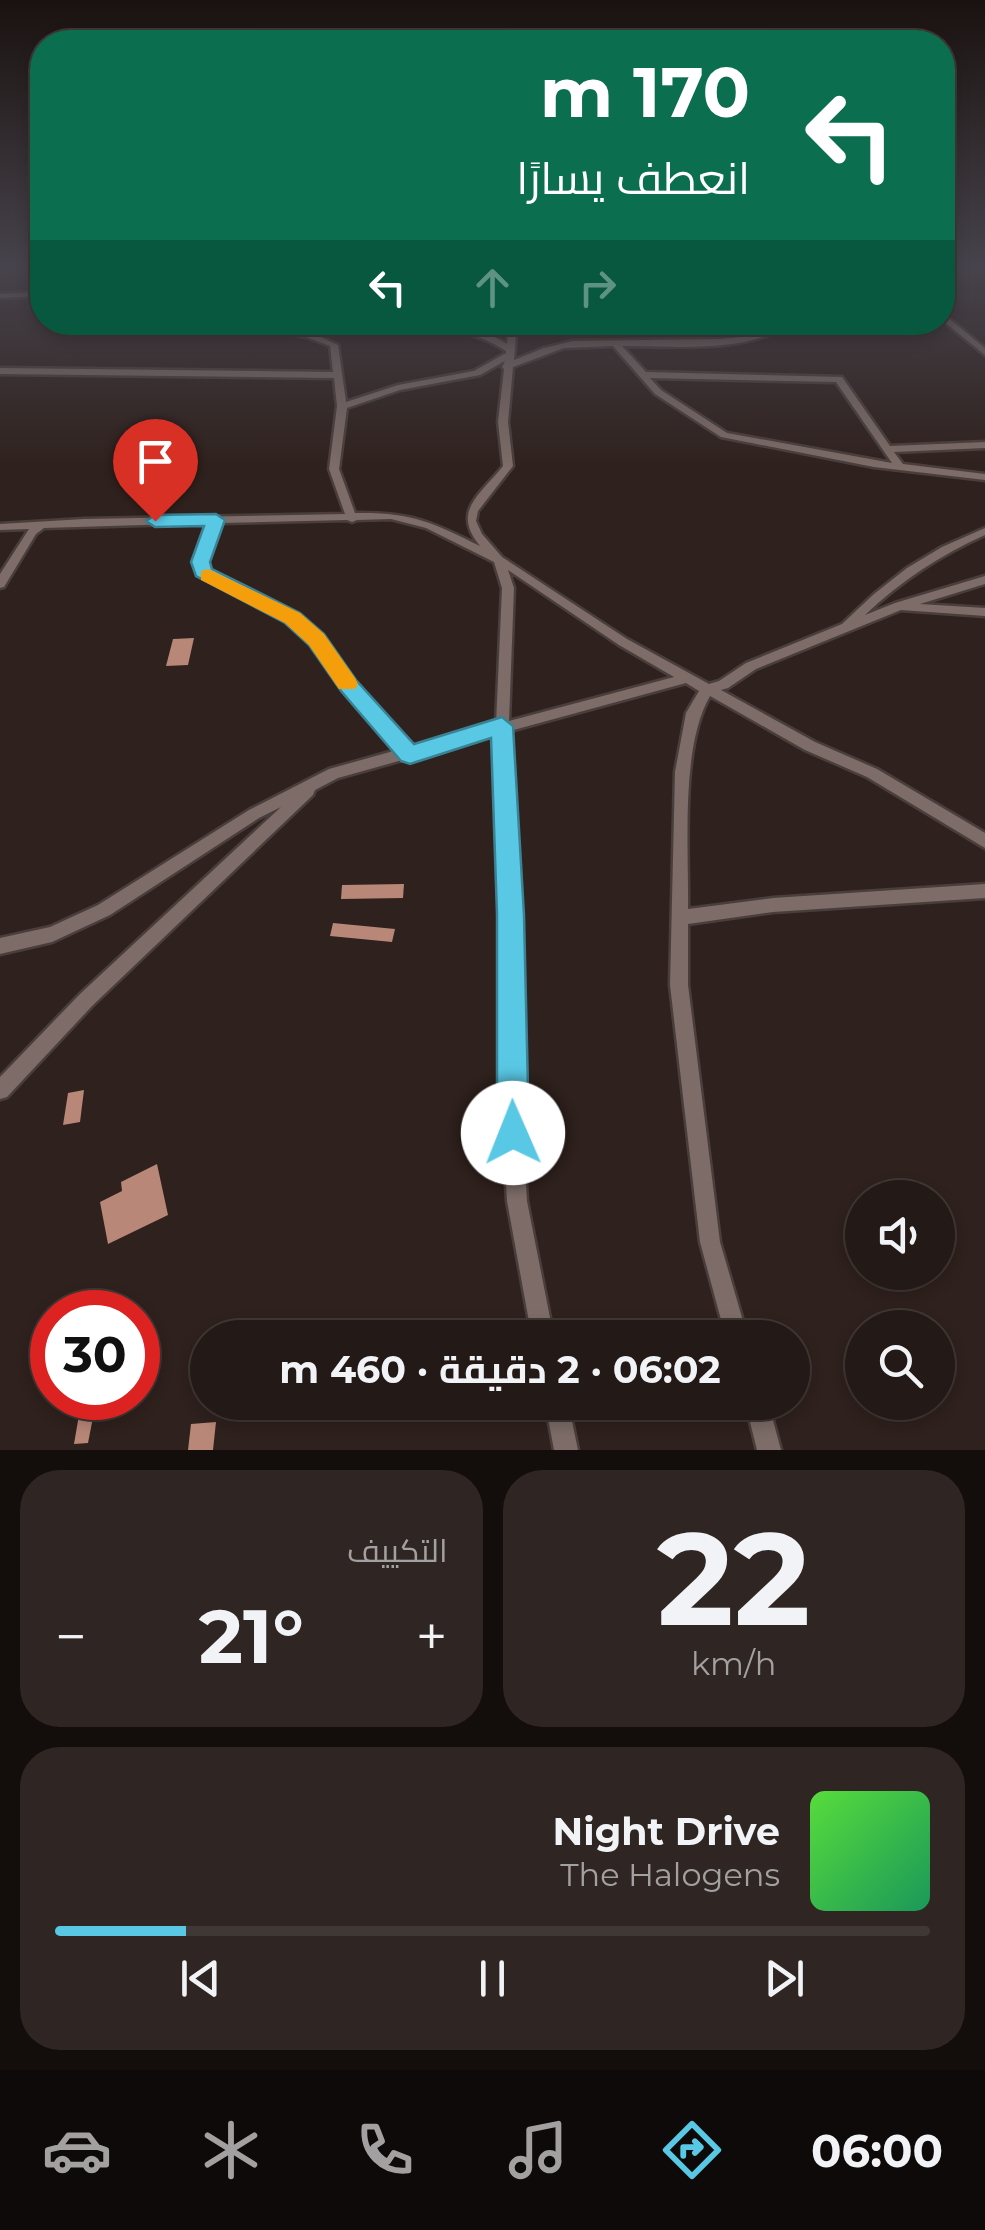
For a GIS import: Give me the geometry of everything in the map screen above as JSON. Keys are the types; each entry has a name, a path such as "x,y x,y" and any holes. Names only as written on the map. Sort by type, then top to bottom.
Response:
{"street":[{"path":"962,333 985,352"},
{"path":"310,335 334,345 342,406 334,469 352,519"},
{"path":"483,335 508,357"},
{"path":"511,335 503,422 508,466 473,510 472,521 473,529 499,561 508,588 502,726 516,1201 539,1320"},
{"path":"342,406 398,388 477,373 508,357 554,348 744,341 766,335"},
{"path":"615,343 658,392 724,435 900,467 985,476"},
{"path":"0,371 338,374"},
{"path":"643,375 835,377 900,467"},
{"path":"889,449 985,444"},
{"path":"0,528 49,523 391,516 414,519 499,561 623,642 810,746 872,773 985,841"},
{"path":"216,520 200,562 203,572 292,618 316,640 348,686 410,755"},
{"path":"0,584 32,532 49,523"},
{"path":"841,632 906,571 985,531"},
{"path":"732,1320 710,1242 679,984 682,772 693,713 707,689 751,666 899,606 985,580"},
{"path":"899,606 985,612"},
{"path":"0,946 52,934 104,910 254,814 320,779 687,678"},
{"path":"0,1090 86,1000 320,779"},
{"path":"680,918 773,905 985,890"},
{"path":"560,1420 566,1450"},
{"path":"761,1420 769,1450"}],"building":[{"path":"194,638 188,665 166,666 173,639"},
{"path":"404,884 403,898 341,899 342,885"},
{"path":"333,923 395,929 392,942 330,936"},
{"path":"84,1090 80,1122 63,1125 68,1093"},
{"path":"157,1164 168,1215 108,1244 100,1202 122,1191 121,1182"},
{"path":"78,1420 92,1420 88,1443 74,1444"},
{"path":"216,1422 213,1450 188,1450 191,1424"}],"slow traffic":[{"path":"208,576 292,618 316,640 347,684"}],"route":[{"path":"155,521 216,520 200,562 203,572 292,618 316,640 348,686 410,755 502,726 511,915 513,1133"}]}
